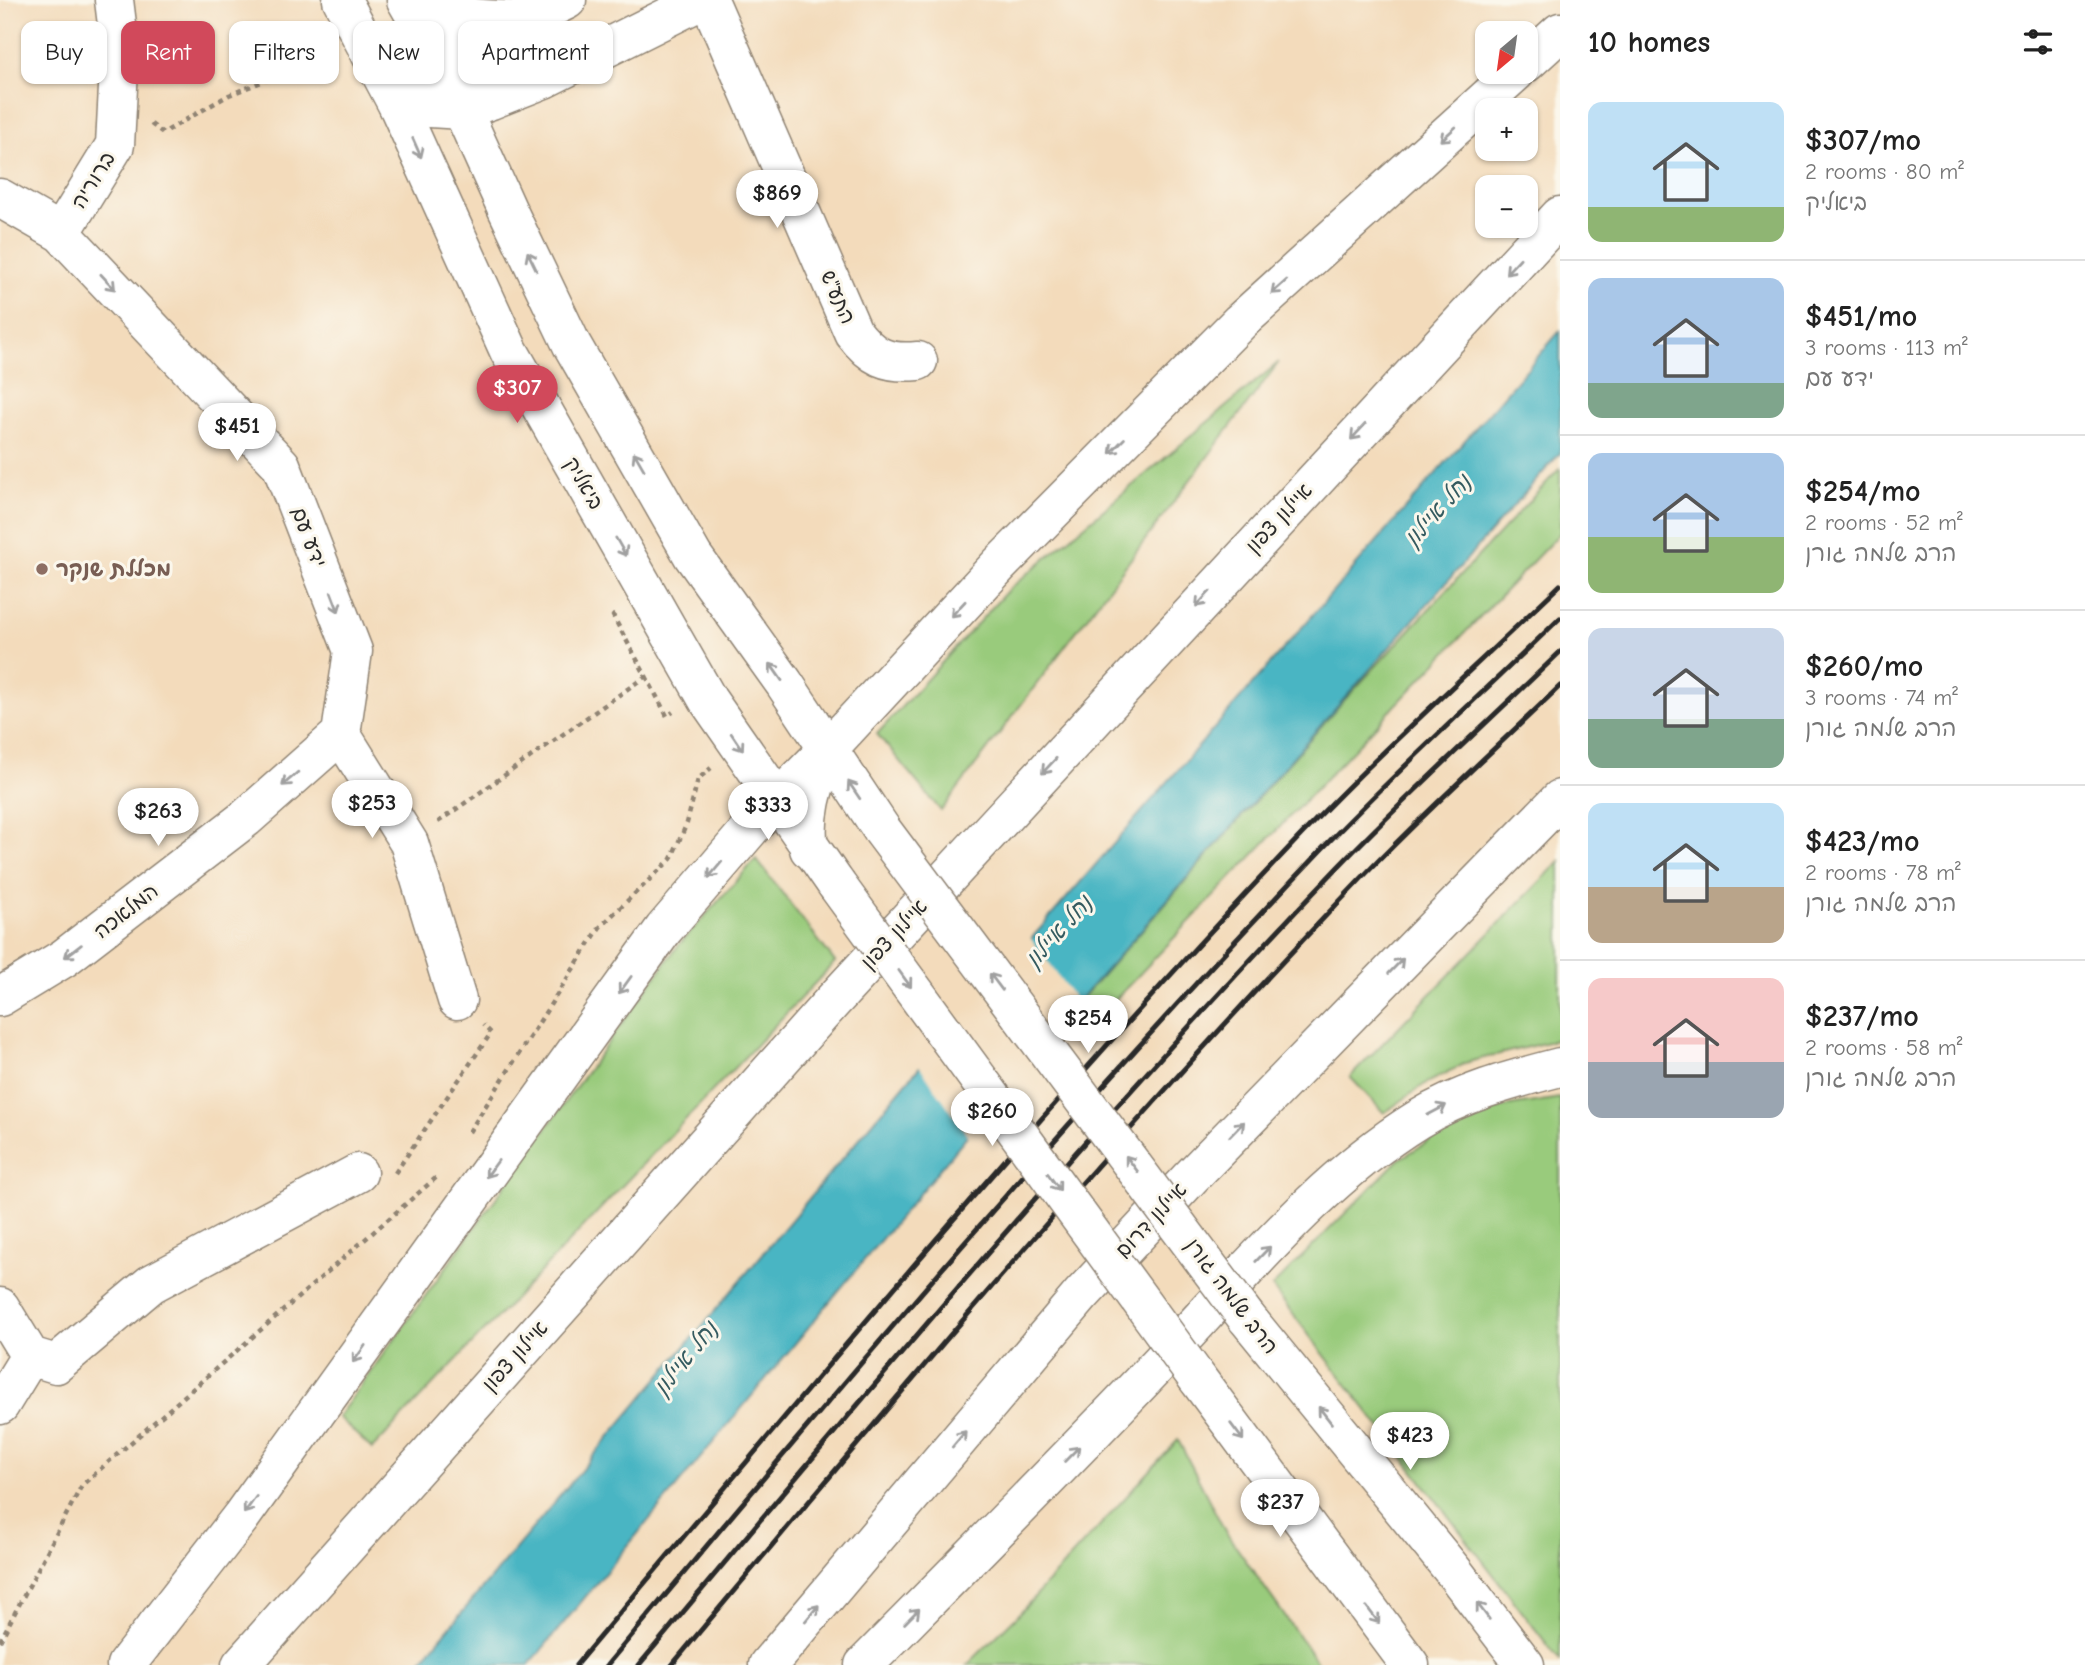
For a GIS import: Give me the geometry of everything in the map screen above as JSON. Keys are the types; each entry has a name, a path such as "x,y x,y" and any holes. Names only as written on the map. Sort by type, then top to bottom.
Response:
{"main road":[{"name":"ברוריה","path":"61,233 115,145 120,49 114,0"},
{"name":"ביאליק","path":"342,0 398,106 509,351 708,700 777,801"},
{"path":"407,0 419,21"},
{"path":"423,0 449,13 477,19 526,20"},
{"path":"444,51 526,20 567,0"},
{"path":"398,106 462,110 544,79 702,0"},
{"name":"התע\"ש","path":"709,0 853,332 867,350 897,363 918,361"},
{"path":"1538,52 1560,32"},
{"path":"444,70 572,345 694,556 784,683 827,750"},
{"path":"398,106 414,84"},
{"path":"127,1665 242,1517 664,929 756,822 827,750 999,565 1240,322 1503,84"},
{"name":"ידע עם","path":"0,198 61,233 281,465 354,650 341,734"},
{"name":"איילון צפון","path":"241,1665 832,1002 1560,216"},
{"path":"341,734 409,843 457,1000"},
{"name":"המלאכה","path":"0,997 64,958 96,934 246,818 341,734"},
{"path":"809,849 809,805 827,750"},
{"name":"הרב שלמה גורן","path":"827,750 882,830 1246,1317 1454,1572 1525,1665"},
{"name":"איילון דרום","path":"768,1665 1081,1295 1208,1159 1560,799"},
{"path":"777,801 809,849 1410,1665"},
{"path":"864,1665 1093,1433 1302,1213 1350,1170 1417,1120 1464,1095 1560,1068"},
{"path":"0,1307 30,1356 56,1364 151,1284 374,1177"},
{"path":"0,1405 30,1356"}],"path":[{"path":"118,100 163,133 229,95 256,84"},
{"path":"620,608 613,616 667,716"},
{"path":"409,843 646,676"},
{"path":"374,1177 491,1033 457,1000"}],"green space":[{"path":"1279,362 941,811 877,734 1007,591"},
{"path":"1560,468 1560,533 1092,1024 1077,1004 1338,707"},
{"path":"756,859 835,962 372,1449 338,1417 677,947"},
{"path":"1560,861 1560,1039 1468,1062 1425,1084 1384,1113 1350,1077"},
{"path":"1560,1098 1560,1661 1272,1287 1398,1160 1454,1126 1503,1107"},
{"path":"1178,1440 1225,1531 1319,1665 967,1665 1017,1616"}],"water":[{"name":"נחל איילון","path":"1560,331 1560,453 1076,1004 529,1665 418,1665 916,1071"}],"pier":[{"path":"1029,936 1080,1006 969,1137 918,1064"}],"railway":[{"path":"576,1665 932,1244 1114,1037 1364,771 1560,585"},
{"path":"607,1665 868,1355 1136,1049 1349,821 1560,618"},
{"path":"639,1665 981,1260 1246,964 1364,840 1560,652"},
{"path":"672,1665 1007,1269 1266,979 1430,809 1560,686"}],"place":[{"name":"מכללת שנקר","path":"42,569"}]}
